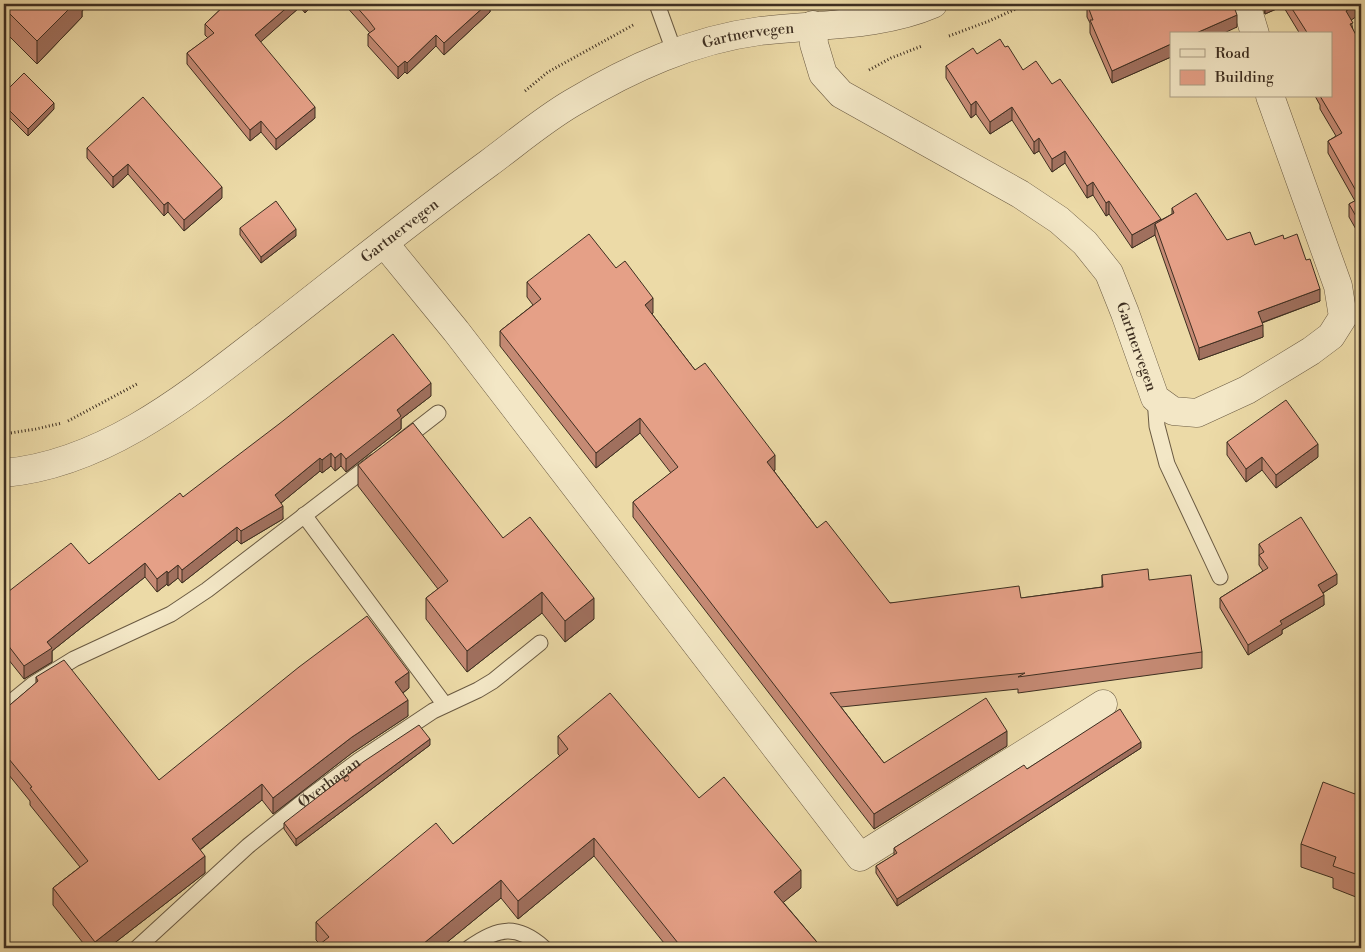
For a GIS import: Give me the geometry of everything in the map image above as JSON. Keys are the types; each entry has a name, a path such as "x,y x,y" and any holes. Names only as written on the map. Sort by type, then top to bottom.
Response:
{"street":[{"name":"Gartnervegen","path":"4,473 50,464 82,454 116,439 170,407 248,349 446,194 568,105 612,80 674,51 718,38 758,31 872,21 912,13 933,4"},
{"path":"1246,4 1254,32"},
{"name":"Gartnervegen","path":"813,25 814,44 823,74 842,94 1020,194 1059,220 1085,243 1109,273 1155,398 1173,412 1197,413 1247,390 1331,336 1343,316 1338,286 1271,98"},
{"path":"384,243 456,331 860,857 1103,704"}],"lane":[{"path":"657,4 674,51"},
{"path":"1155,398 1157,426 1167,464 1220,577"},
{"path":"4,708 32,685 74,659 171,614 207,590 438,412"},
{"path":"304,515 445,705"},
{"name":"Øverhagan","path":"137,948 248,846 304,801 433,711 493,681 540,643"},
{"path":"469,948 494,934 509,930 520,932 535,940 544,948"}],"path":[{"path":"944,38 1027,4"},
{"path":"842,94 869,70 891,58 927,44"}],"building":[{"path":"6,4 74,4 37,41 4,8"},
{"path":"226,4 291,4 255,35 315,107 276,139 261,121 250,130 187,53 214,33 205,24"},
{"path":"354,4 487,4 444,43 436,35 407,63 405,61 398,67 368,34 375,29"},
{"path":"1087,4 1233,4 1237,15 1199,32 1170,32 1170,44 1112,71 1090,20 1093,20"},
{"path":"1289,4 1356,4 1346,11 1353,23 1350,24 1361,44 1361,225 1349,204 1360,198 1328,141 1342,133 1321,98 1332,98 1332,32 1307,32"},
{"path":"1000,39 1005,47 1008,46 1023,70 1036,61 1052,84 1060,79 1161,219 1132,235 1109,201 1106,203 1093,182 1087,186 1065,151 1052,159 1039,138 1034,142 1012,107 990,122 976,101 971,105 946,66 973,48 977,54"},
{"path":"24,73 54,103 28,129 4,105 4,93"},
{"path":"143,97 222,187 184,220 168,202 164,205 128,164 113,177 87,148"},
{"path":"1196,193 1227,240 1250,232 1255,245 1283,235 1284,239 1297,234 1306,260 1310,259 1320,289 1258,312 1263,325 1199,348 1155,224 1174,213 1172,208"},
{"path":"276,201 296,229 261,257 240,228"},
{"path":"589,234 616,268 625,261 653,298 645,305 695,370 705,363 775,455 767,462 817,528 826,521 890,603 1019,586 1021,598 1103,587 1102,575 1148,569 1149,580 1191,575 1202,652 1018,677 1025,673 830,693 884,763 986,698 1007,731 874,814 633,502 678,467 640,418 596,453 500,331 541,299 527,282"},
{"path":"393,334 431,383 397,410 401,416 346,459 341,453 335,458 331,453 322,460 320,458 275,495 283,506 241,531 237,527 182,570 178,565 157,579 145,563 47,642 52,648 24,666 4,640 4,595 71,543 89,564 180,493 183,497"},
{"path":"1286,400 1318,444 1276,475 1262,457 1246,469 1227,442"},
{"path":"413,423 503,538 530,517 594,598 565,621 542,592 467,651 426,598 448,581 358,465"},
{"path":"1301,517 1337,574 1318,585 1324,595 1280,621 1282,624 1248,645 1220,598 1268,568 1259,555 1264,552 1259,544"},
{"path":"367,616 409,672 395,682 408,700 352,737 273,798 262,784 192,839 205,856 95,942 53,888 88,861 4,753 4,710 38,681 36,677 64,660 159,780 299,667"},
{"path":"610,693 699,798 724,777 801,870 774,892 822,948 682,948 594,838 518,901 501,880 418,948 315,948 329,937 316,922 436,823 453,844 568,749 558,736"},
{"path":"1120,709 1141,742 897,899 876,866 897,853 894,848 1024,765 1027,769"},
{"path":"419,725 430,739 296,839 284,823 363,762"},
{"path":"1361,775 1361,876 1333,866 1336,857 1301,844 1323,782 1355,794"}]}
